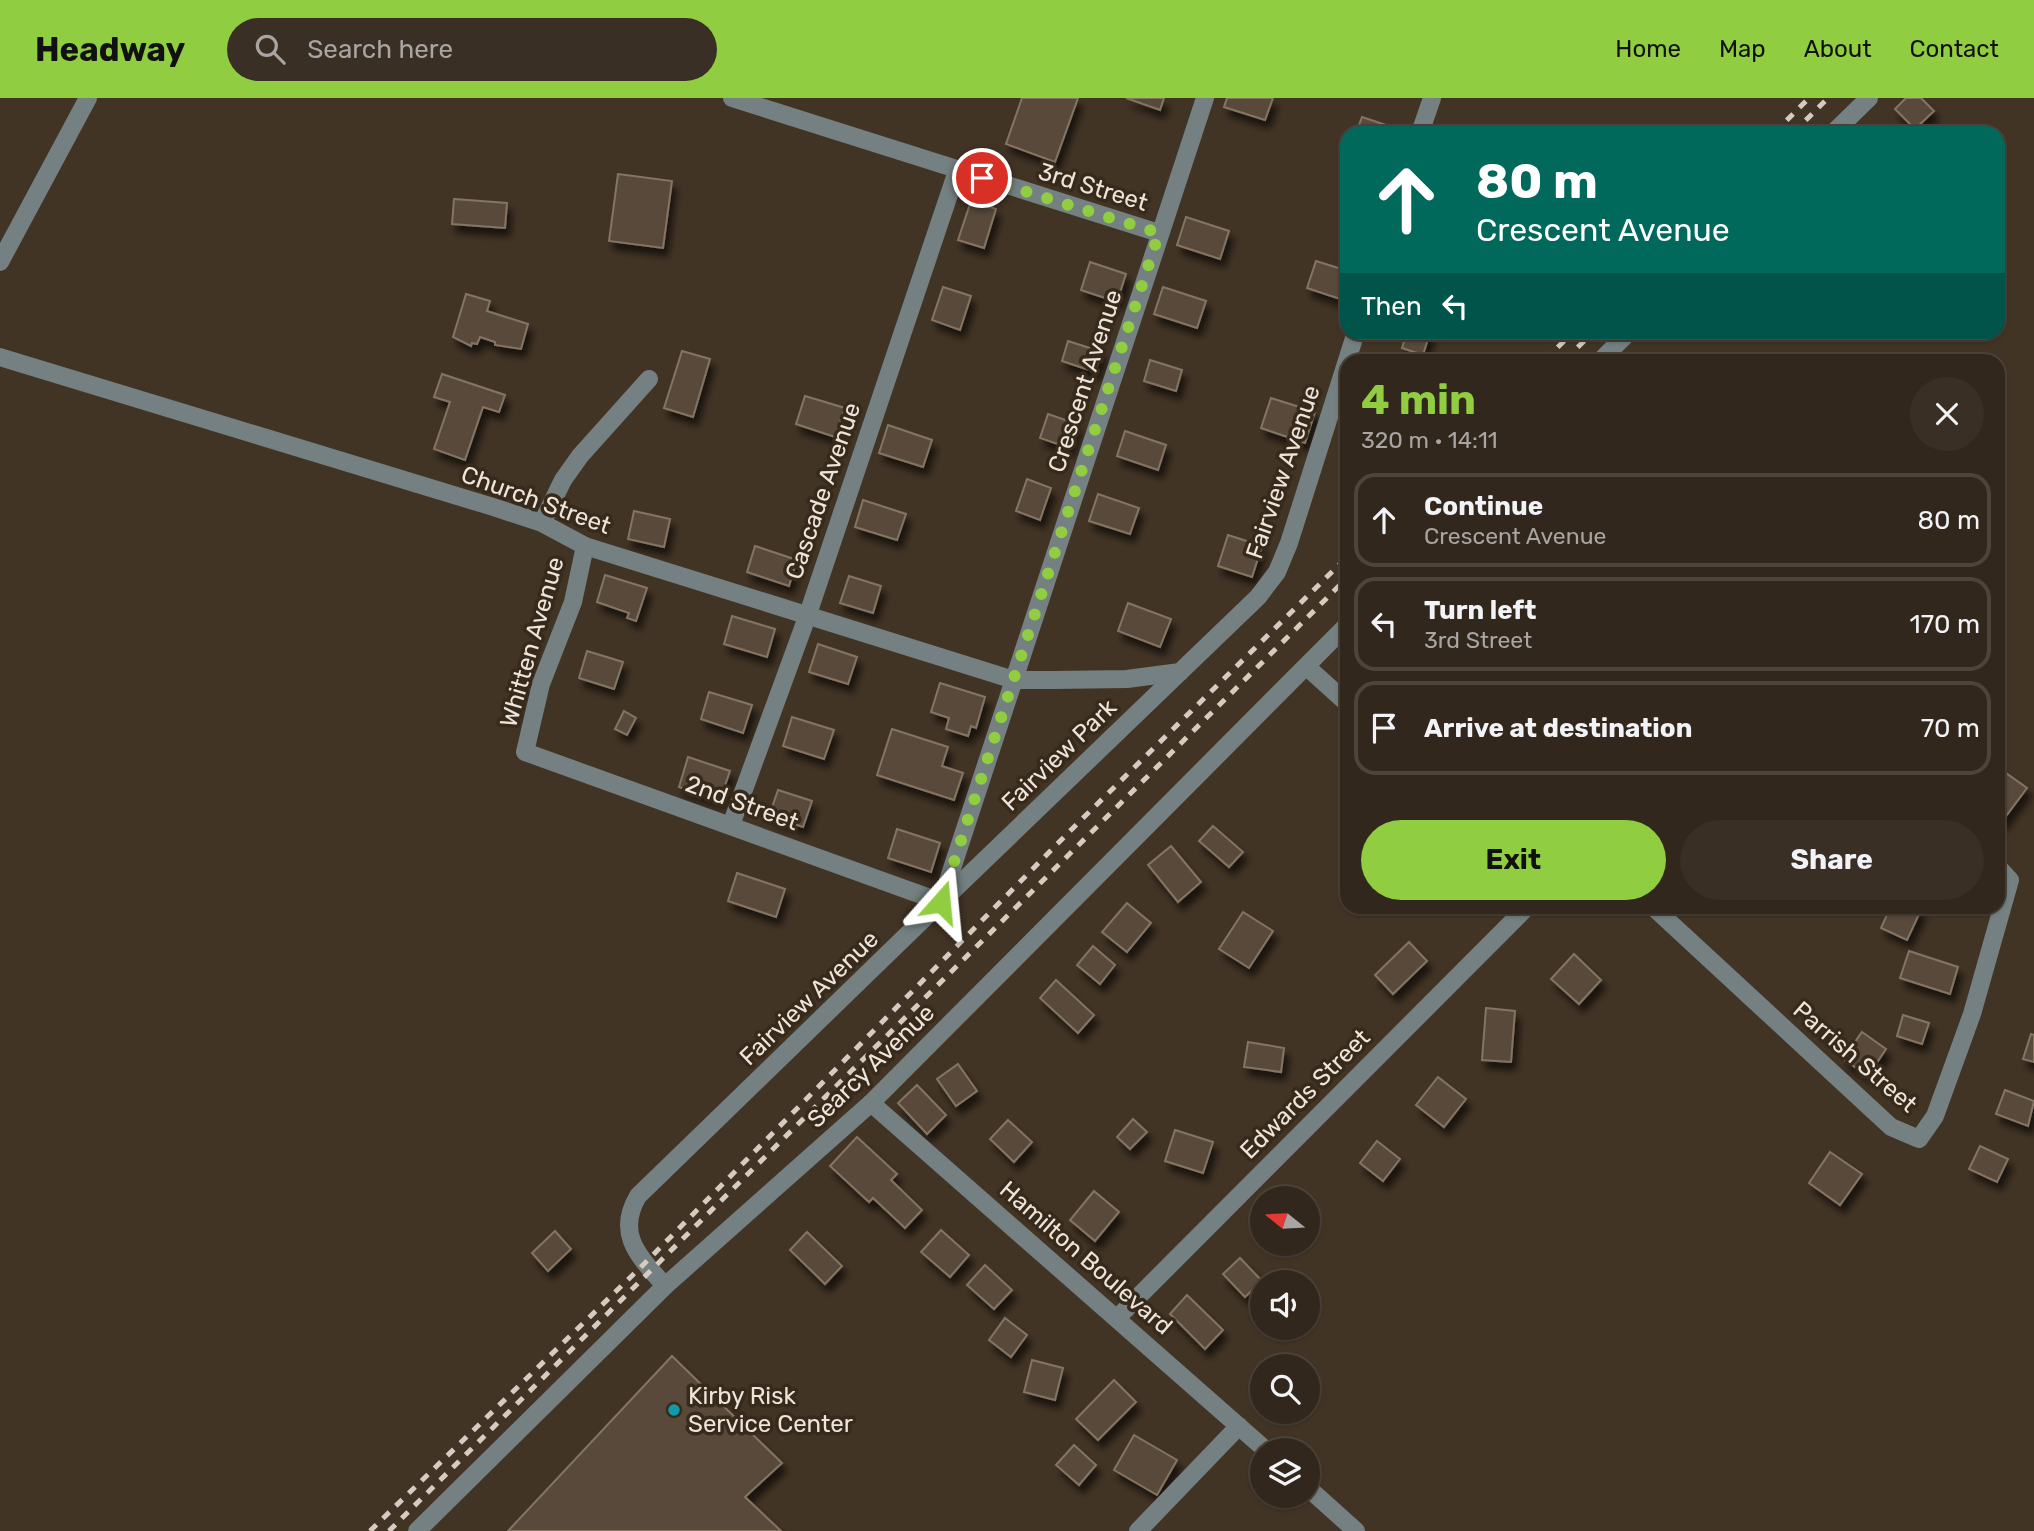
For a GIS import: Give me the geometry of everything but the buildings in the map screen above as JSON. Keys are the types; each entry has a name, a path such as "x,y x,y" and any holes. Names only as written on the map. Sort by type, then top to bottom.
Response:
{"street":[{"path":"0,262 88,98"},
{"name":"3rd Street","path":"732,98 1159,233"},
{"name":"Crescent Avenue","path":"1014,680 1205,98"},
{"path":"1422,126 1432,98"},
{"path":"1840,126 1869,98"},
{"name":"Cascade Avenue","path":"731,825 807,617 957,171"},
{"path":"1607,354 1621,340"},
{"name":"Church Street","path":"0,357 542,523 585,546 1014,680"},
{"name":"Whitten Avenue","path":"542,523 563,480 580,456 649,379"},
{"name":"Fairview Avenue","path":"1180,672 1258,597 1277,572 1289,543 1340,382"},
{"name":"Whitten Avenue","path":"525,752 541,684 573,601 585,546"},
{"name":"Searcy Avenue","path":"417,1531 665,1286 871,1103 1340,632"},
{"path":"1307,667 1340,697"},
{"path":"1014,680 1126,679 1180,672"},
{"name":"Fairview Park","path":"941,902 1180,672"},
{"name":"Fairview Avenue","path":"665,1286 632,1244 627,1223 638,1196 941,902 1014,680"},
{"name":"2nd Street","path":"525,752 941,902"},
{"name":"Edwards Street","path":"1118,1317 1520,914"},
{"name":"Parrish Street","path":"1661,914 1891,1127 1919,1139 1935,1116 1972,1014 1995,914"},
{"name":"Hamilton Boulevard","path":"871,1103 1118,1317 1252,1438"},
{"path":"1138,1531 1239,1426"},
{"path":"1320,1499 1356,1531"}],"railway":[{"path":"1781,126 1809,98"},
{"path":"1800,126 1828,98"},
{"path":"1551,354 1565,340"},
{"path":"1571,354 1585,340"},
{"path":"370,1531 645,1263 1071,830 1340,564"},
{"path":"389,1531 1340,585"}],"place":[{"name":"Kirby Risk Service Center","path":"674,1410"}],"route":[{"path":"941,902 1159,233 982,178"}]}
